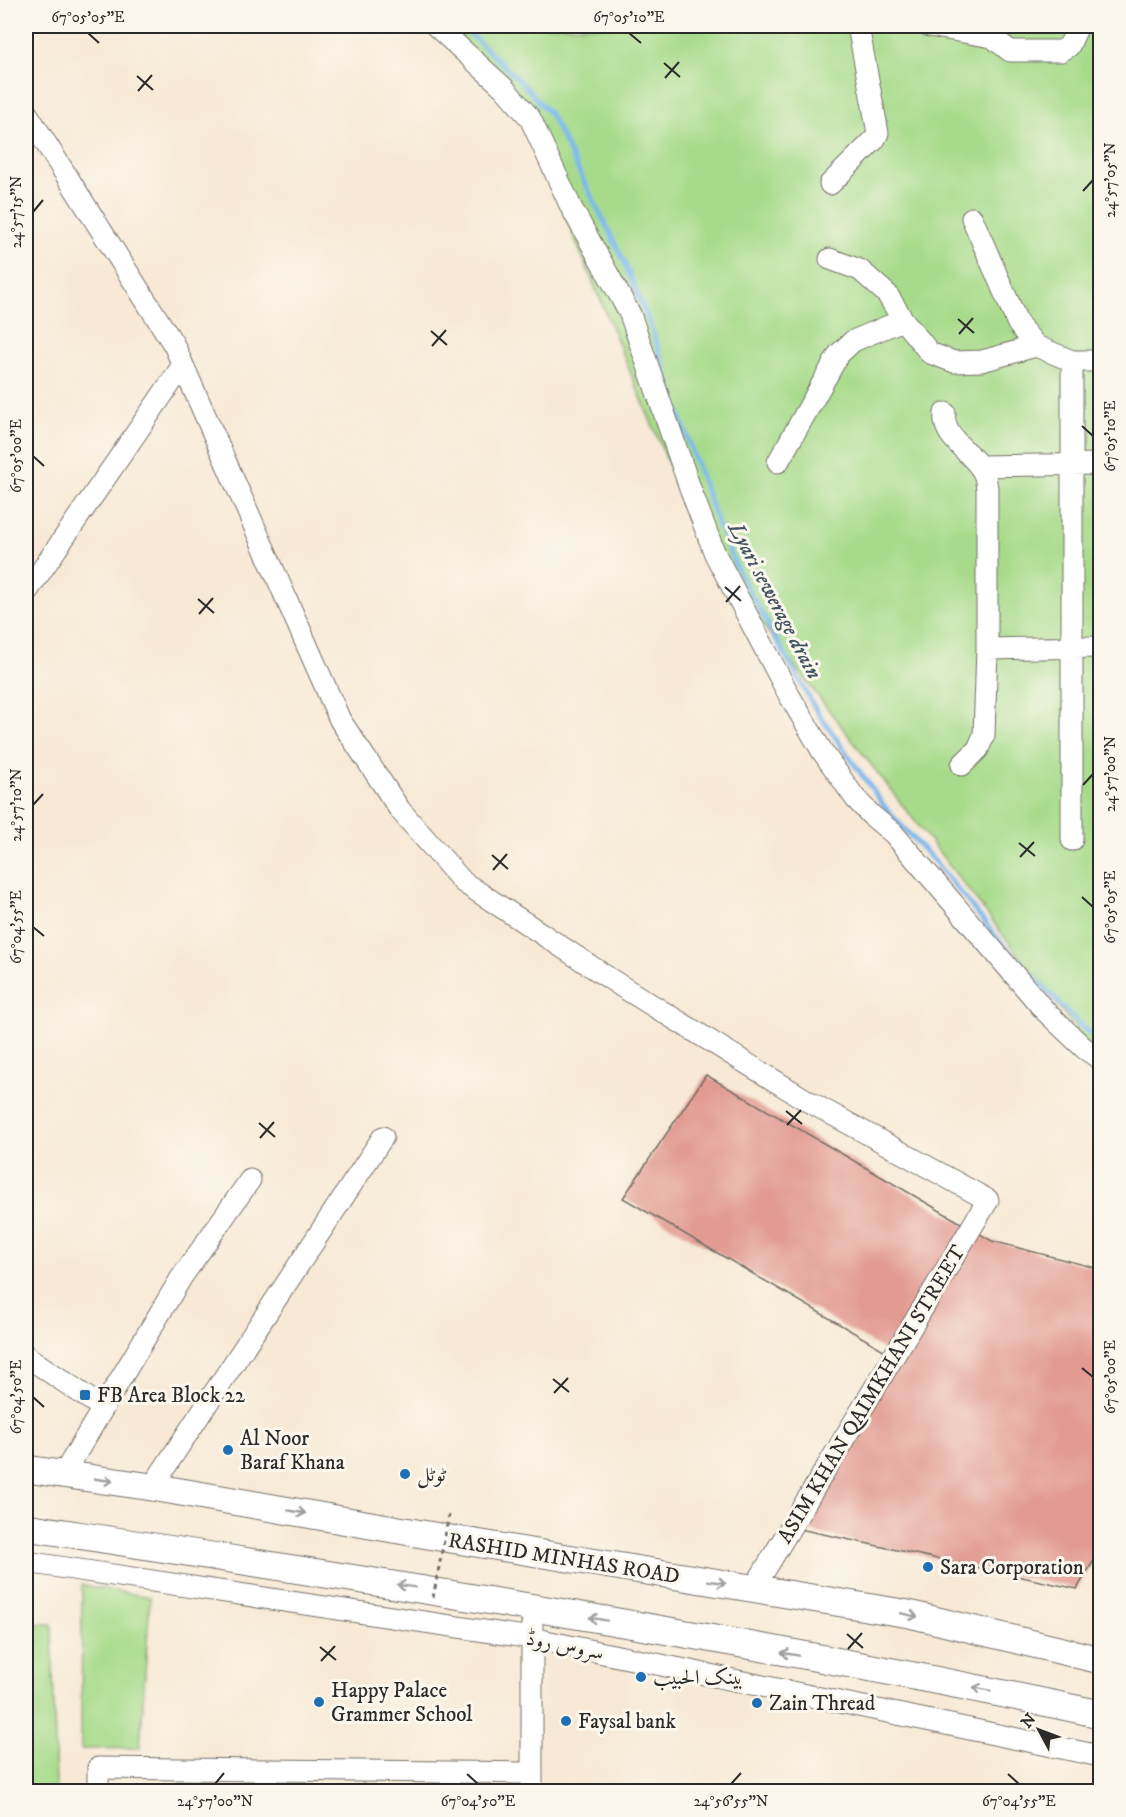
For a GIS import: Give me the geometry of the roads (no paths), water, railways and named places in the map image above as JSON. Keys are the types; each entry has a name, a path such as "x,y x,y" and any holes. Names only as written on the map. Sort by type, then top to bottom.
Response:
{"main road":[{"name":"RASHID MINHAS ROAD","path":"26,1469 152,1487 454,1540 909,1614 1101,1660"},
{"path":"26,1527 533,1607 974,1687 1101,1714"}],"street":[{"path":"435,26 504,88 530,118 571,207 630,314 686,478 715,554 789,695 822,751 855,798 893,833 1046,1012 1084,1048 1101,1059"},
{"path":"830,184 875,139 878,133 858,26"},
{"path":"929,26 1002,36 1010,51 1061,51 1069,46 1078,26"},
{"path":"26,112 174,345 183,366 26,592"},
{"path":"972,218 1018,324 1036,346 1072,361 1101,362"},
{"path":"830,260 860,270 887,294 903,320 930,353 954,362 982,361 1036,346"},
{"path":"778,462 839,354 853,341 903,320"},
{"path":"1072,361 1072,840"},
{"name":"ASIM KHAN QAIMKHANI STREET","path":"183,366 340,720 400,810 463,882 621,986 806,1100 988,1200 754,1588"},
{"path":"945,413 944,420 949,433 979,466 985,475 987,488 987,649 984,735 978,748 962,765"},
{"path":"979,466 1101,464"},
{"path":"987,649 1101,647"},
{"path":"152,1487 383,1137"},
{"path":"63,1475 181,1278 250,1180"},
{"path":"26,1356 103,1408"},
{"name":"سروس روڈ","path":"26,1562 531,1638 1101,1756"},
{"path":"98,1791 98,1768 532,1782 531,1638 533,1607"}],"waterway":[{"name":"Lyari sewerage drain","path":"462,26 521,82 550,114 624,261 651,327 718,525 739,573 816,710 887,810 935,862 1005,947 1079,1024 1100,1042"}],"place":[{"name":"FB Area Block 22","path":"85,1395"},
{"name":"Al Noor Baraf Khana","path":"228,1450"},
{"name":"ٹوٹل","path":"405,1474"},
{"name":"Sara Corporation","path":"928,1567"},
{"name":"بينک الحبيب","path":"641,1677"},
{"name":"Happy Palace Grammer School","path":"319,1702"},
{"name":"Zain Thread","path":"757,1703"},
{"name":"Faysal bank","path":"566,1721"}]}
